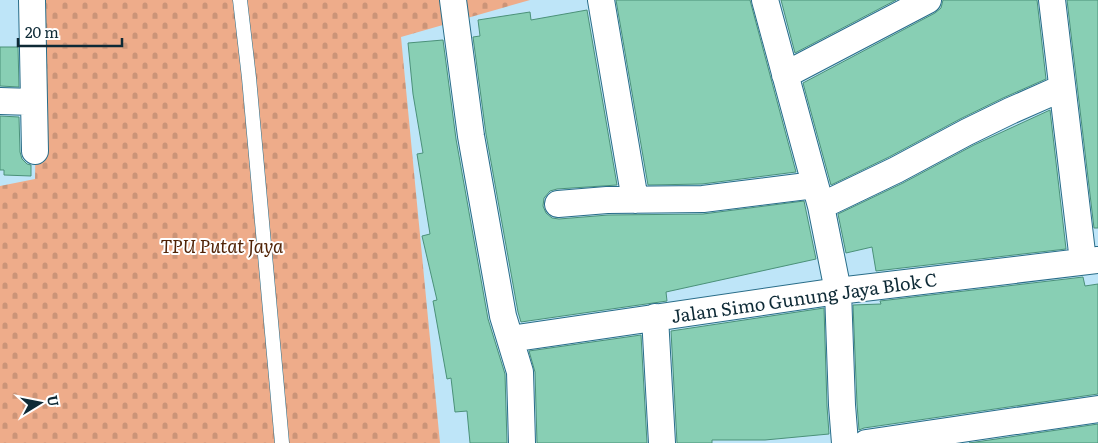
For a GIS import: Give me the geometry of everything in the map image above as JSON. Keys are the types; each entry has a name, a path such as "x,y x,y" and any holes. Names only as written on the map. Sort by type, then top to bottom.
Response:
{"street":[{"path":"32,0 35,151"},
{"path":"452,0 471,136 503,316 520,372 522,443"},
{"path":"601,0 635,200"},
{"path":"765,0 818,196 838,291 845,443"},
{"path":"785,75 928,0"},
{"path":"1052,0 1062,88 1090,260"},
{"path":"558,204 606,200 818,196 896,170 975,128 1062,88"},
{"path":"0,101 34,102"},
{"name":"Jalan Simo Gunung Jaya Blok C","path":"510,339 838,291 1090,260"},
{"path":"655,317 662,443"},
{"path":"866,443 1098,410"}],"lane":[{"path":"240,0 251,98 282,443"}],"green space":[{"name":"TPU Putat Jaya","path":"38,0 530,0 401,37 440,443 0,443 0,186 35,179"}],"building":[{"path":"616,0 750,0 796,172 702,184 648,185"},
{"path":"781,0 896,0 795,53"},
{"path":"943,0 1037,0 1046,79 960,119 831,185 803,83 935,13 941,8"},
{"path":"1067,0 1098,0 1098,228 1094,228"},
{"path":"587,10 617,185 550,191 544,198 543,206 546,213 552,218 559,219 608,215 703,214 804,201 816,259 666,292 667,301 521,322 486,134 473,37 480,36 478,20 530,12 531,20"},
{"path":"443,40 456,139 488,319 505,374 507,443 470,443 467,411 455,412 451,378 447,379 433,301 437,300 422,236 430,234 417,154 423,153 413,94 408,43"},
{"path":"0,47 18,47 19,87 0,86"},
{"path":"1050,110 1066,249 876,271 872,247 846,253 838,214 903,183 974,145"},
{"path":"0,116 19,117 20,152 22,159 31,165 31,176 4,175 4,170 0,170"},
{"path":"1083,277 1085,286 1098,284 1098,394 859,430 853,305 881,304 880,301"},
{"path":"824,308 829,434 765,440 712,440 712,443 677,443 671,331"},
{"path":"641,335 647,443 537,443 535,372 529,351"},
{"path":"1098,424 1098,443 969,443"}]}
